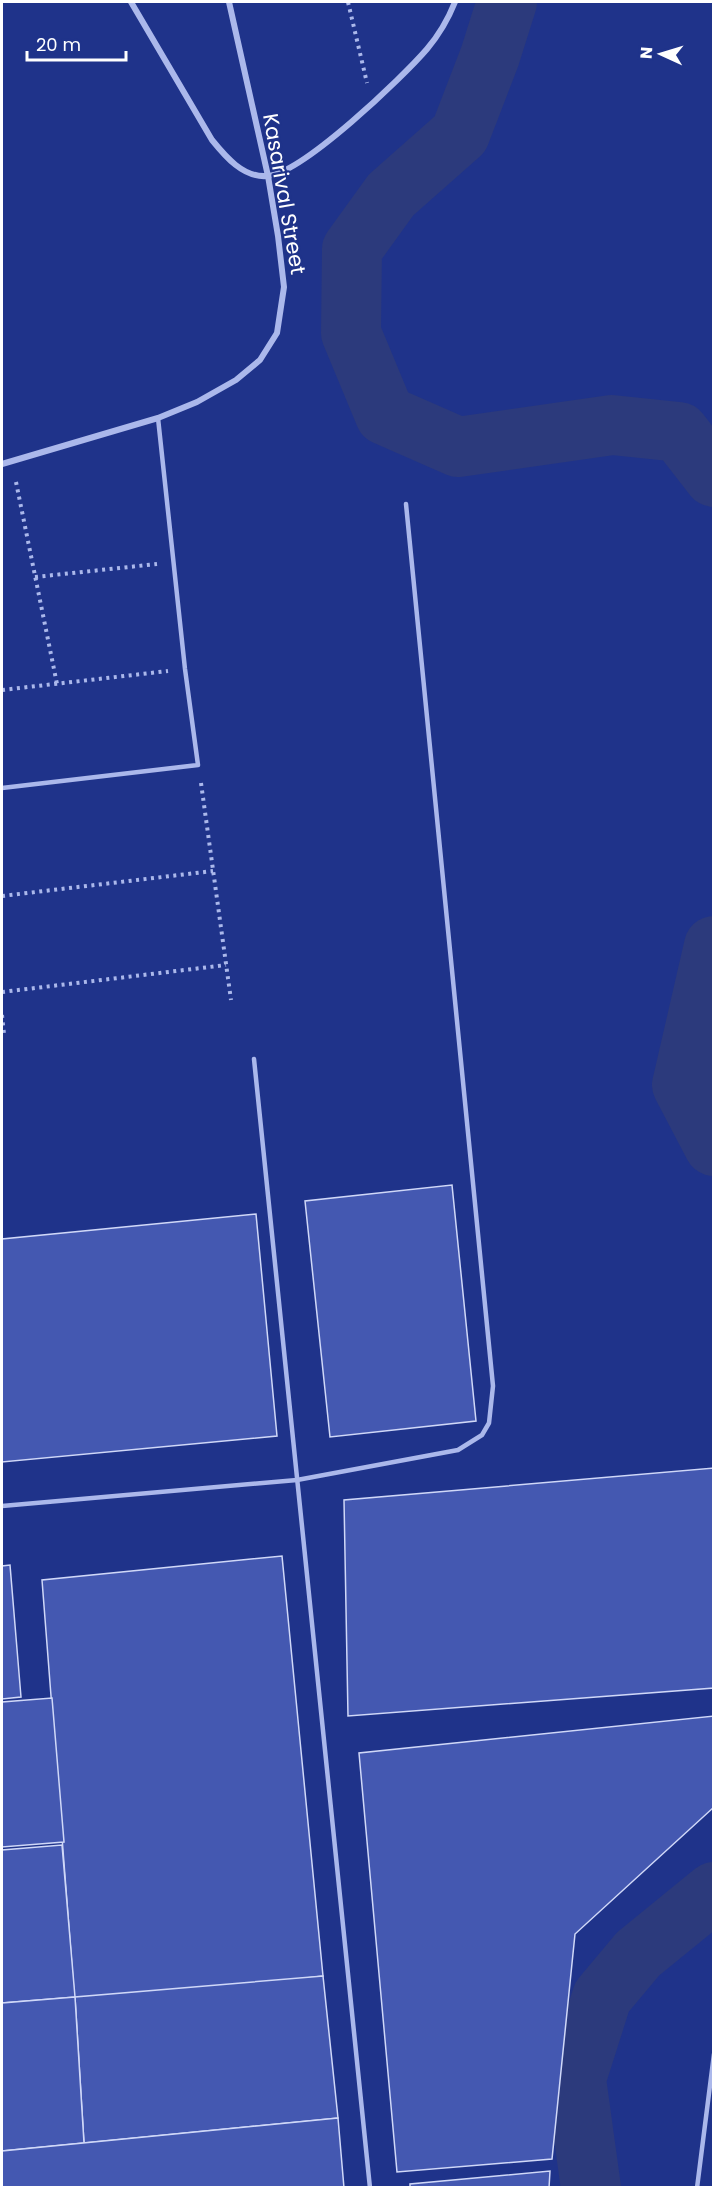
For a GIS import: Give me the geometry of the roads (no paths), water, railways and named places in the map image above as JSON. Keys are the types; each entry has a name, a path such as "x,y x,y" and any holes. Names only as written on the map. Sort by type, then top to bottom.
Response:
{"street":[{"path":"131,2 212,140 229,160 248,172 268,176 292,166 318,149 404,75 429,46 455,2"},
{"name":"Kasarival Street","path":"2,464 158,418 197,402 236,380 260,360 277,333 284,287 278,236 268,176 229,2"}],"lane":[{"path":"2,788 198,765 184,669 158,418"},
{"path":"2,1506 297,1480 458,1450 482,1435 489,1423 493,1386 406,504"},
{"path":"254,1059 370,2187"},
{"path":"696,2187 714,2054"}],"waterway":[{"path":"507,2 490,56 460,134 391,195 352,249 351,333 385,415 458,447 612,425 679,432 714,477"},
{"path":"714,946 682,1085 714,1146"},
{"path":"591,2188 576,2079 602,1997 638,1954 714,1892"}]}
